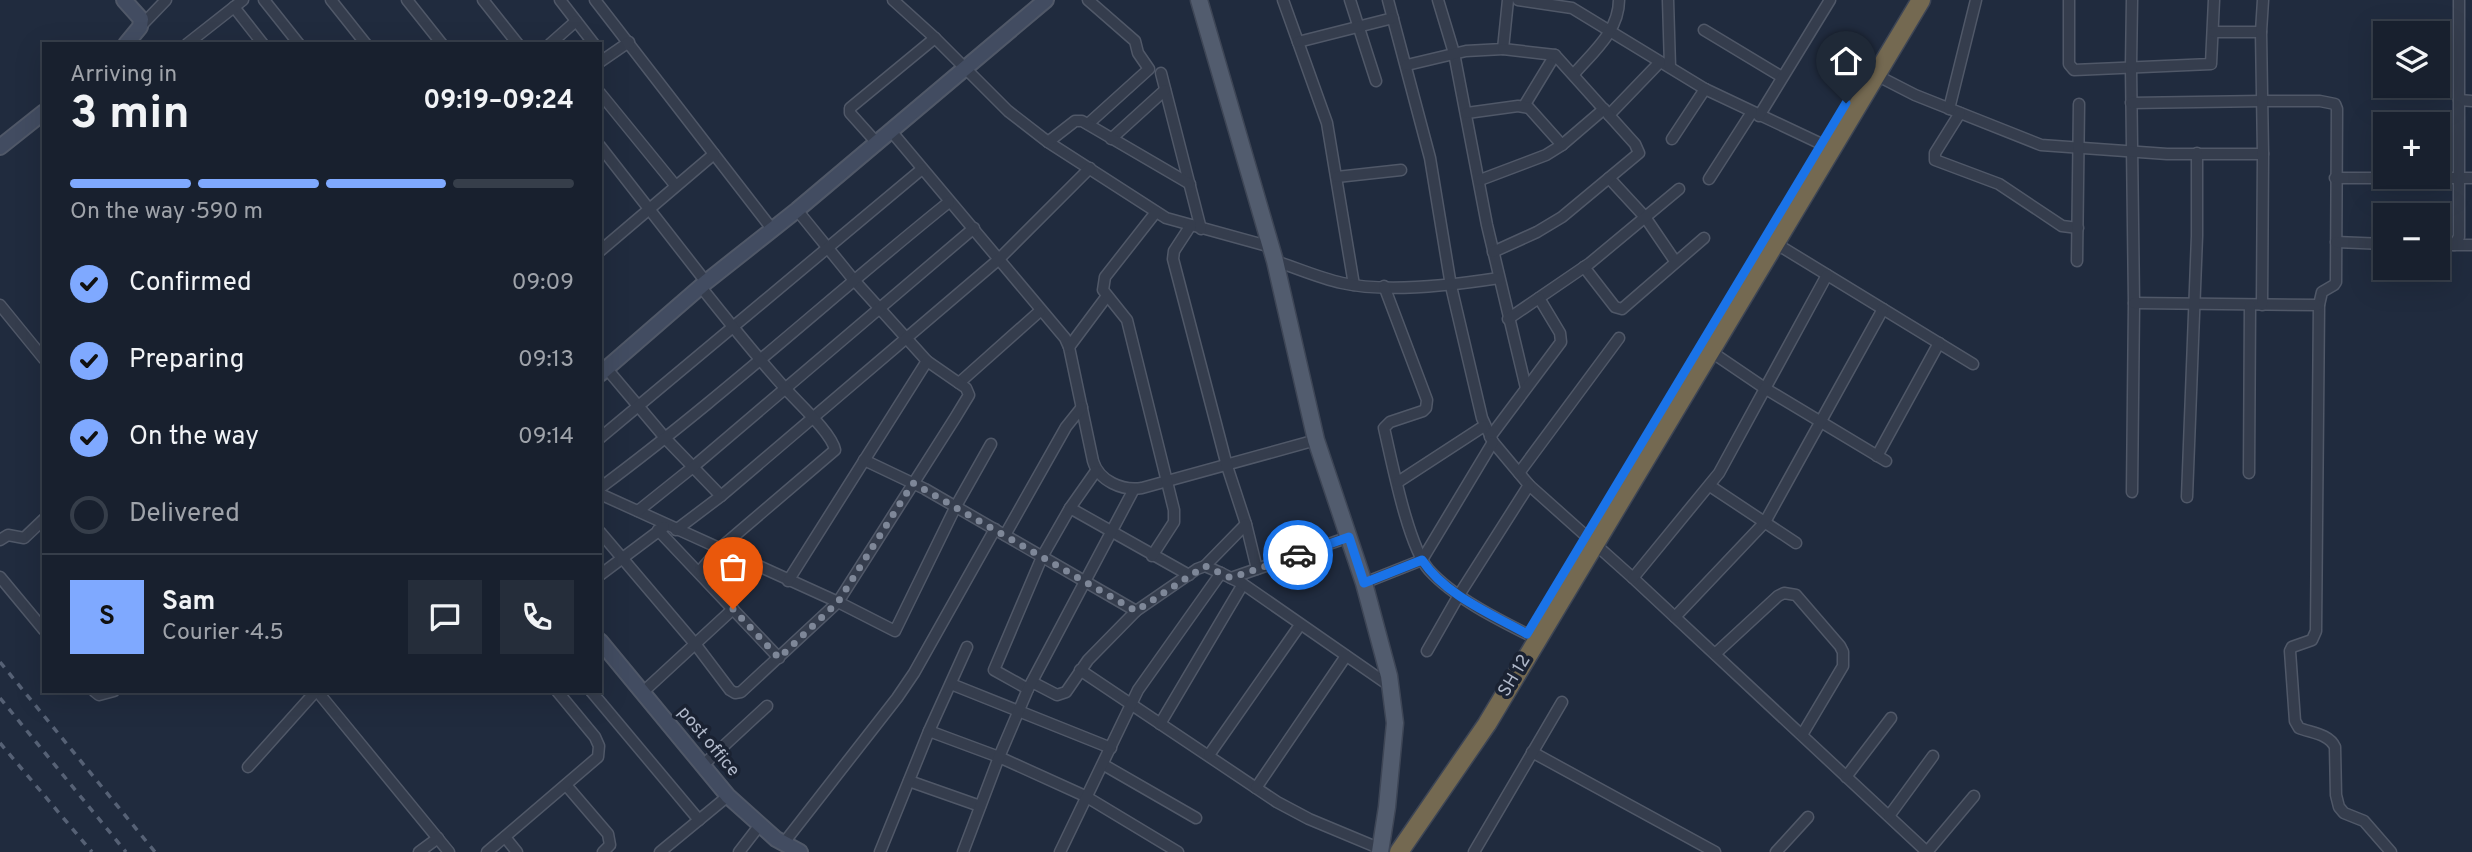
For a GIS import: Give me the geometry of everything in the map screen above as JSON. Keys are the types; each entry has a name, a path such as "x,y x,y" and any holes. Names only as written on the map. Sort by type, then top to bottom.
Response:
{"highway":[{"name":"SH 12","path":"1590,539 1710,351 1774,243 1908,0"},
{"name":"SH 12","path":"1399,852 1487,724 1532,637 1590,539 1827,146 1876,75 1921,0"}],"main road":[{"path":"1199,0 1273,254 1316,440 1364,583 1390,686 1395,723 1381,850"}],"street":[{"path":"124,0 138,14 141,19 140,26"},
{"path":"127,42 166,0"},
{"path":"224,0 236,5 262,42"},
{"path":"264,0 297,42"},
{"path":"331,0 364,42"},
{"path":"407,0 440,42"},
{"path":"483,0 516,42"},
{"path":"560,0 592,42"},
{"path":"595,0 772,229"},
{"path":"893,0 1008,111 1048,142 1156,212 1273,254 1331,280 1354,285 1451,286 1499,278"},
{"path":"721,496 603,372 704,284 797,210 1046,0"},
{"path":"1088,0 1135,41 1138,54 1149,69 1088,124"},
{"path":"1283,0 1327,123 1354,285"},
{"path":"1350,0 1376,81"},
{"path":"1388,0 1430,158 1451,286 1484,426 1491,440 1529,485 1633,578 1927,852 1974,796"},
{"path":"1438,0 1454,53 1493,252 1526,388"},
{"path":"1503,49 1508,0"},
{"path":"1518,0 1572,8 1705,89 1827,146"},
{"path":"1574,74 1610,33 1619,13 1619,0"},
{"path":"1668,0 1670,67"},
{"path":"1709,179 1782,77 1830,0"},
{"path":"1949,109 1976,0"},
{"path":"2069,0 2070,68 2211,64 2214,0"},
{"path":"2132,0 2132,492"},
{"path":"2263,0 2263,305"},
{"path":"2454,245 2459,237 2459,0"},
{"path":"193,42 236,5"},
{"path":"1298,42 1393,18"},
{"path":"552,42 576,20"},
{"path":"1704,30 1782,77"},
{"path":"2214,32 2261,32"},
{"path":"876,142 850,113 850,108 935,38"},
{"path":"602,57 629,41"},
{"path":"1407,65 1454,53 1503,49 1555,55 1635,144 1639,153 1636,157 1562,217 1493,252"},
{"path":"1524,106 1555,55"},
{"path":"1480,180 1536,161 1562,145 1607,112 1660,62"},
{"path":"1161,73 1201,229"},
{"path":"1876,75 1915,96 2041,145 2131,152 2263,154"},
{"path":"1672,139 1705,89"},
{"path":"1111,139 1165,90"},
{"path":"602,95 675,186"},
{"path":"2459,100 2472,100"},
{"path":"2131,103 2320,101 2335,104 2336,282 2322,292 2319,305 2316,631 2312,640 2291,648 2296,725 2333,742 2339,807 2344,813 2364,821 2390,852"},
{"path":"2077,261 2079,104"},
{"path":"1467,113 1524,106 1534,112 1562,145"},
{"path":"1960,113 1935,153 1935,160 1999,184 2062,226 2078,228"},
{"path":"0,147 42,114"},
{"path":"1048,142 1075,121 1088,124 1189,184"},
{"path":"891,131 1040,311 1061,331 1069,347 1096,471 1108,481 1134,489 1316,440"},
{"path":"602,148 650,208 733,327 834,443 835,450 719,549 699,572"},
{"path":"2187,497 2197,236 2197,153"},
{"path":"602,246 713,154"},
{"path":"602,574 667,528 721,496 998,260 1090,168"},
{"path":"602,436 922,169"},
{"path":"1337,177 1401,170"},
{"path":"1609,178 1645,217 1675,261"},
{"path":"2335,178 2472,178"},
{"path":"1508,319 1584,267 1679,189"},
{"path":"602,487 666,439 853,279 949,202"},
{"path":"602,534 696,645 730,690 741,692 838,602 969,395 966,388 927,361 877,308 797,210"},
{"path":"1152,556 1174,522 1174,510 1127,320 1103,290 1105,277 1156,212"},
{"path":"1191,225 1174,251 1173,259 1227,466 1258,569"},
{"path":"638,511 974,228"},
{"path":"1584,267 1610,303 1618,309 1626,306 1704,238"},
{"path":"2336,242 2373,244"},
{"path":"1774,243 1973,364"},
{"path":"2450,245 2472,245"},
{"path":"1633,578 1710,486 1730,457 1827,275"},
{"path":"1384,286 1428,404 1423,411 1390,422 1384,428 1412,536 1422,560 1428,569 1459,595 1532,637"},
{"path":"1069,347 1107,296"},
{"path":"1364,583 1422,560 1491,440 1561,342 1560,333 1539,298"},
{"path":"2134,303 2319,305"},
{"path":"0,305 42,357"},
{"path":"2249,473 2250,305"},
{"path":"1675,617 1765,522 1882,309"},
{"path":"959,383 1040,311"},
{"path":"1519,472 1619,338"},
{"path":"1710,351 1766,389 1882,458 1939,344"},
{"path":"788,581 927,361"},
{"path":"1005,535 1066,427 1082,407"},
{"path":"1398,482 1484,426"},
{"path":"602,495 667,528 838,602 895,631 956,506 991,444"},
{"path":"864,460 956,506 1136,611"},
{"path":"1096,471 1070,508 1042,557 994,670 1052,694 1062,695 1066,692 1094,653 1136,611 1205,566 1246,524"},
{"path":"1427,651 1529,485"},
{"path":"1710,486 1796,543"},
{"path":"963,852 999,757 1030,686 1134,489"},
{"path":"1070,508 1189,575"},
{"path":"0,540 8,535 23,538 42,521"},
{"path":"667,528 699,572 779,658"},
{"path":"783,844 914,673 995,529"},
{"path":"1061,852 1085,796 1104,765 1138,690 1226,575 1258,569 1349,537"},
{"path":"1205,566 1243,584 1390,686"},
{"path":"0,577 42,629"},
{"path":"1160,724 1243,584"},
{"path":"1715,654 1778,596 1784,593 1796,595 1840,646 1843,660 1843,666 1802,735"},
{"path":"643,692 733,609"},
{"path":"1209,755 1300,625"},
{"name":"post office","path":"602,643 728,796 759,826 783,844 800,852"},
{"path":"880,852 929,731 967,648"},
{"path":"1256,788 1346,656"},
{"path":"1080,670 1256,788 1309,819 1381,850"},
{"path":"951,684 1111,748"},
{"path":"247,768 315,693"},
{"path":"319,693 449,852"},
{"path":"486,852 593,762 600,751 595,737 559,693"},
{"path":"593,693 699,820"},
{"path":"1474,852 1562,702"},
{"path":"702,766 766,706"},
{"path":"1846,777 1891,718"},
{"path":"929,731 999,757 1085,796 1178,852"},
{"path":"1532,752 1715,852"},
{"path":"1889,816 1933,756"},
{"path":"1104,765 1196,818"},
{"path":"909,781 980,806"},
{"path":"566,785 608,834 610,845 603,852"},
{"path":"660,852 728,796"},
{"path":"1776,852 1808,817"},
{"path":"739,852 759,826"},
{"path":"505,837 517,852"},
{"path":"419,852 438,838"}],"railway":[{"path":"0,662 155,852"},
{"path":"0,698 126,852"},
{"path":"0,743 92,852"}],"way so far":[{"path":"733,609 779,658 838,602 913,483 1136,611 1205,566 1231,578 1298,555"}],"route":[{"path":"1298,555 1349,537 1364,583 1422,560 1428,569 1459,595 1527,634 1846,103"}]}
